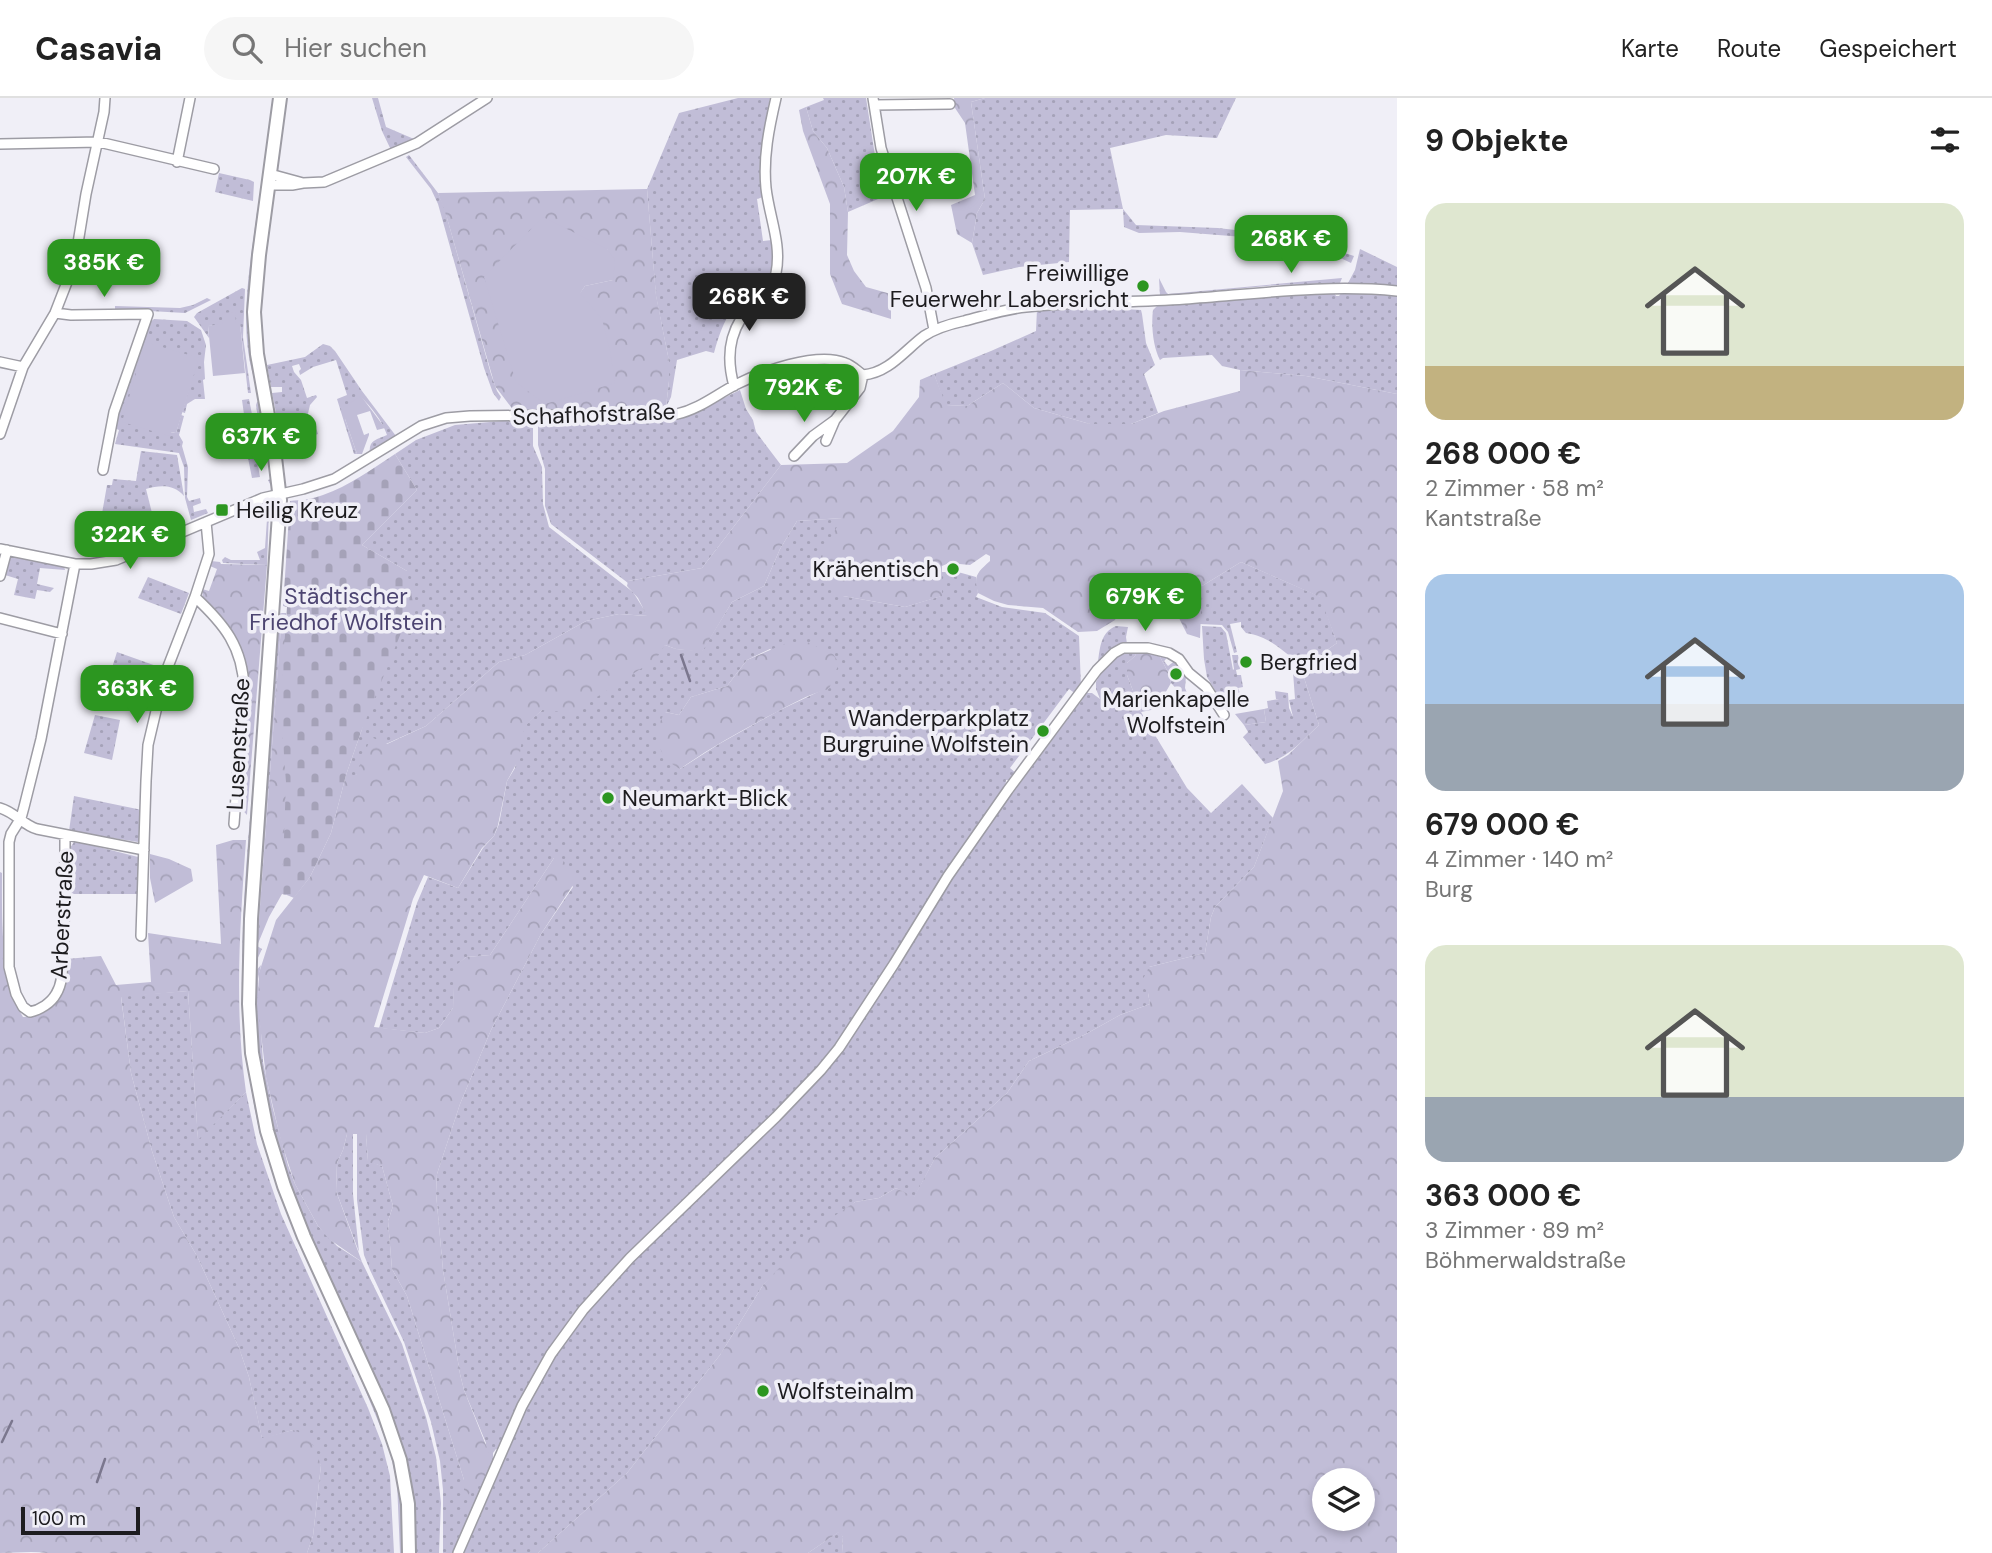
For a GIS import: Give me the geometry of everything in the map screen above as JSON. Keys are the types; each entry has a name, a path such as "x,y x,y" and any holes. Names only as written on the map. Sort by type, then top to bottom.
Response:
{"main road":[{"path":"279,98 257,266 254,324 280,494 250,929 249,1004 254,1064 272,1149 295,1215 393,1436 405,1480 409,1553"}],"street":[{"path":"0,434 23,367 55,313 74,261 99,142 105,98"},
{"path":"177,162 190,98"},
{"path":"269,179 290,178 303,183 324,182 401,151 487,98"},
{"path":"734,386 731,354 734,330 747,309 771,285 777,269 776,237 766,193 765,169 766,145 776,98"},
{"path":"934,330 926,288 886,167 874,101 950,104"},
{"path":"0,144 99,142 214,169"},
{"path":"794,456 813,436 835,420 856,395 863,375 882,370 934,330 959,322 1028,307 1185,299 1271,291 1341,288 1397,291"},
{"path":"55,313 148,314 114,412 103,470"},
{"name":"Schafhofstraße","path":"3,549 75,564 116,560 254,501 334,479 408,433 446,418 677,414 698,407 734,386 770,370 812,361 844,362 863,375"},
{"path":"0,362 23,367"},
{"path":"826,441 835,420"},
{"path":"141,936 147,760 151,727 163,677 209,554 206,522"},
{"path":"0,576 3,549"},
{"path":"21,818 41,740 75,564"},
{"name":"Lusenstraße","path":"195,597 226,629 242,667 244,689 234,824"},
{"path":"0,618 62,634"},
{"path":"458,1553 522,1406 551,1354 583,1310 630,1258 776,1117 839,1048 948,876 1097,670 1123,648 1148,648 1169,653 1179,659 1189,673 1206,687 1224,715"},
{"path":"0,808 12,812 32,828 144,850"},
{"name":"Arberstraße","path":"21,818 9,842 8,952 16,994 23,1007 30,1012 41,1008 57,994 60,985 64,939 65,836"}],"green space":[{"path":"372,98 378,98 386,127 414,139 391,150"},
{"path":"738,98 770,98 762,148 763,197 757,199 763,241 772,240 769,279 767,274 739,300 722,328 714,353 706,351 677,360 671,397 666,407 669,361 656,296 647,189 679,113"},
{"path":"823,98 866,98 876,162 885,196 848,212 844,187 827,148 813,131 806,107 824,100"},
{"path":"954,98 985,98 971,102 985,199 977,213 972,243 957,234 951,205 975,195 965,123 955,108"},
{"path":"985,98 1236,98 1217,138 1166,135 1110,148 1123,209 1070,210 1069,262 1019,267 983,275 972,243 977,213 985,199 971,102"},
{"path":"806,107 813,131 827,148 844,187 848,212 847,255 854,271 866,287 891,294 891,319 842,304 830,274 830,204 803,131 799,110"},
{"path":"409,155 438,193 444,207 491,374 501,397 499,401 493,393 484,368 438,204 431,189 406,157"},
{"path":"219,173 254,182 253,201 215,192"},
{"path":"647,189 656,295 669,361 666,407 514,411 495,386 438,193","holes":["607,249 613,280 585,286 580,293"]},
{"path":"1123,209 1136,225 1218,228 1296,237 1354,256 1351,263 1296,241 1180,232 1139,233 1124,227"},
{"path":"257,212 260,213 258,389 251,368 246,324 248,278"},
{"path":"543,217 607,249 615,260 613,280 585,286 580,293 602,319 615,383 545,404 516,382 484,277"},
{"path":"1360,249 1397,267 1397,286 1348,283 1355,270"},
{"path":"1159,278 1168,294 1342,278 1340,283 1278,285 1160,296"},
{"path":"242,288 245,289 243,337 251,393 248,393 240,324 208,326 209,338 194,317"},
{"path":"1333,291 1336,296 1342,292 1397,295 1397,394 1306,376 1240,370 1222,366 1212,355 1160,360 1158,355 1152,322 1153,310 1158,305"},
{"path":"207,298 211,300 185,313 115,309 115,306 180,308"},
{"path":"1123,306 1124,309 1141,310 1146,343 1155,365 1144,374 1158,413 1131,424 1090,424 1034,408 1003,383 967,406 945,405 934,374 1036,331 1037,309"},
{"path":"235,312 236,323 240,323 245,373 213,376 208,326 223,324 222,313"},
{"path":"154,319 187,321 201,330 206,345 203,380 205,399 195,399 187,404 185,413 182,412 198,358 170,432 176,433 181,415 184,416 179,435 188,467 187,497 189,501 200,498 201,503 193,506 194,512 206,509 208,513 191,520 185,498 184,467 179,453 115,444 119,430 114,428 126,385 148,324"},
{"path":"145,342 199,358 176,433 171,432 169,436 122,422"},
{"path":"323,344 335,351 396,436 370,454 372,443 387,435 376,414 361,397 345,419 357,454 354,454 337,399 347,395 336,360 313,367 300,375 299,364 292,366 301,380 307,398 317,397 310,405 306,422 298,431 297,437 284,438 285,442 296,442 284,444 282,442 272,393 282,392 282,387 271,387 267,365 305,357"},
{"path":"1240,370 1306,376 1397,394 1397,1553 842,1553 843,1537 839,1532 808,1553 538,1553 627,1473 720,1355 763,1285 818,1227 855,1202 879,1198 896,1188 914,1197 935,1158 1007,1093 1029,1061 1120,1015 1150,1004 1148,993 1141,983 1149,967 1205,953 1215,907 1254,867 1283,791 1278,761 1319,725 1301,668 1337,643 1320,597 1241,562 1202,586 1200,638 1187,634 1176,612 1125,598 1115,620 1097,631 1078,632 1043,608 994,601 978,593 976,582 982,568 990,561 990,556 986,554 970,565 949,563 942,566 942,596 905,607 843,596 825,575 822,553 842,518 797,521 780,549 764,586 732,602 702,652 665,645 656,659 572,713 542,710 524,727 519,759 507,781 494,836 482,848 458,888 424,875 413,899 374,1027 425,1033 439,1028 453,1008 454,967 466,957 490,955 554,858 559,855 577,879 541,934 491,1030 460,1104 437,1174 436,1193 443,1270 460,1374 491,1458 485,1476 468,1495 464,1490 464,1480 407,1296 392,1269 388,1221 393,1206 382,1166 368,1162 366,1134 347,1134 337,1163 336,1191 362,1262 329,1239 318,1226 295,1184 281,1141 266,1077 258,1007 259,973 276,920 310,877 331,833 346,775 356,775 371,737 387,744 426,726 499,662 525,655 586,621 619,614 647,616 638,598 627,586 628,581 702,568 781,465 847,463 893,431 919,397 920,380 934,374 946,405 967,406 1003,383 1034,408 1090,424 1131,424 1164,411 1240,391"},
{"path":"740,390 756,432 781,465 702,568 628,583 551,524 545,506 545,469 538,445 538,426 541,421 679,417 689,415"},
{"path":"361,396 385,428 377,430 370,411 357,415 364,435 369,435 362,454 357,454 345,419 345,407"},
{"path":"249,399 257,440 248,443 242,400"},
{"path":"259,401 269,460 263,454 256,405"},
{"path":"533,421 533,446 542,467 543,504 549,527 633,592 648,616 619,614 586,621 525,655 499,662 426,726 386,744 356,775 346,775 407,571 362,545 417,490 395,454 416,440 455,425"},
{"path":"308,424 315,425 318,434 301,440 301,432"},
{"path":"255,448 260,477 252,478 248,458 249,449"},
{"path":"141,451 177,455 184,496 167,486 146,489 157,533 130,545 130,528 100,525 107,485 112,485 113,479 136,481"},
{"name":"Städtischer Friedhof Wolfstein","path":"395,454 417,490 362,545 407,571 413,603 361,732 346,775 331,833 310,877 294,898 282,893 286,782 281,691 290,501 333,491"},
{"path":"269,509 267,565 223,563 225,557 231,560 260,560 257,552 265,548 267,519 261,518 263,511"},
{"path":"842,518 843,596 905,607 941,596 942,572 958,572 976,577 976,597 1002,607 1045,613 1079,636 1081,687 1076,694 1069,689 1010,768 1017,774 1006,780 1005,790 1012,794 1087,693 1100,699 1096,682 1108,665 1124,654 1138,650 1127,663 1127,675 1141,712 1187,788 1211,813 1242,784 1273,818 1254,867 1215,907 1205,953 1149,967 1150,1004 1120,1015 1029,1061 1007,1093 935,1158 914,1198 896,1188 879,1198 855,1202 763,1285 720,1355 627,1473 538,1553 464,1553 505,1459 499,1449 496,1449 455,1553 443,1553 443,1490 431,1422 404,1342 364,1255 357,1200 357,1134 366,1134 368,1161 382,1166 393,1206 388,1221 392,1269 407,1296 464,1480 464,1490 486,1443 460,1374 443,1270 436,1193 437,1174 460,1104 491,1030 541,934 573,887 554,858 490,955 466,957 455,967 453,1008 439,1028 425,1033 379,1028 417,903 428,877 458,888 483,848 494,836 499,824 507,781 515,768 523,727 542,710 665,645 676,649 702,651 732,602 764,586 780,549 797,521","holes":["770,649 820,691 778,711 680,769 665,712 679,715 691,697 727,686 747,660"]},
{"path":"13,555 64,566 65,570 40,568 37,584 54,588 50,592 37,590 35,599 14,595 18,579 5,575"},
{"path":"211,561 221,564 267,565 247,815 238,805 248,679 244,657 225,620 203,599 202,589 209,591 217,569 210,566"},
{"path":"1241,562 1321,597 1337,643 1301,668 1319,725 1288,753 1265,764 1243,737 1248,732 1244,725 1266,722 1264,709 1268,708 1267,701 1279,699 1276,699 1275,691 1288,693 1289,708 1293,717 1289,700 1295,699 1292,658 1265,639 1246,633 1241,622 1230,624 1237,652 1234,653 1228,632 1222,625 1199,624 1202,586"},
{"path":"148,577 189,593 181,614 138,598"},
{"path":"282,613 257,946 262,949 255,964 255,920 278,614"},
{"path":"282,613 286,613 286,621 294,622 286,895 282,894 257,946"},
{"path":"1116,626 1128,627 1127,644 1101,663 1098,662 1104,636"},
{"path":"1202,626 1221,627 1226,633 1233,670 1232,655 1238,655 1240,669 1236,670 1237,675 1241,675 1243,687 1238,688 1245,707 1227,710 1207,677"},
{"path":"807,642 833,654 839,663 829,689 806,697 758,722 680,769 665,757 655,732 665,712 679,715 691,697 727,686 747,660 784,644"},
{"path":"1138,650 1158,653 1171,683 1156,709 1141,712 1127,675 1127,663"},
{"path":"117,652 162,668 155,693 108,680"},
{"path":"1158,653 1169,656 1164,661 1168,666 1176,660 1186,676 1187,700 1171,683"},
{"path":"262,676 244,964 243,966 247,857"},
{"path":"1264,709 1266,722 1244,725 1235,714"},
{"path":"95,715 120,720 112,760 84,753"},
{"path":"74,796 142,810 142,836 138,842 69,831"},
{"path":"233,840 246,840 239,998 246,1092 198,1140 188,991 121,997 131,1073 152,1151 174,1217 197,1256 239,1348 249,1377 262,1438 293,1430 309,1436 321,1465 313,1536 307,1553 0,1553 0,872 4,948 10,985 23,1017 35,1016 52,1007 57,999 64,980 66,959 101,956 116,985 151,982 148,933 221,944 216,845"},
{"path":"74,842 138,857 139,894 68,894 68,851"},
{"path":"150,854 191,869 193,881 155,903 150,878"},
{"path":"261,965 258,979 263,1062 288,1165 295,1184 318,1226 337,1246 362,1262 402,1344 436,1457 441,1503 439,1553 414,1553 411,1494 295,1202 272,1130 256,1041 254,973"},
{"path":"244,971 265,1148 257,1121 246,1055 242,1006"},
{"path":"188,991 198,1139 246,1092 257,1144 281,1214 382,1444 390,1476 394,1553 307,1553 313,1536 321,1465 293,1430 262,1439 249,1377 239,1348 197,1256 174,1217 152,1151 131,1073 121,996"},
{"path":"347,1134 353,1134 353,1194 359,1252 336,1191 337,1163"},
{"path":"339,1326 371,1395 391,1448 401,1499 403,1553 400,1553 397,1482 389,1448"},
{"path":"840,1531 843,1537 842,1553 808,1553"}],"waterway":[{"path":"681,655 690,681"},
{"path":"2,1442 12,1421"},
{"path":"97,1482 105,1459"}],"place":[{"name":"Freiwillige Feuerwehr Labersricht","path":"1143,286"},
{"name":"Heilig Kreuz","path":"222,510"},
{"name":"Krähentisch","path":"953,569"},
{"name":"Bergfried","path":"1246,662"},
{"name":"Marienkapelle Wolfstein","path":"1176,674"},
{"name":"Wanderparkplatz Burgruine Wolfstein","path":"1043,731"},
{"name":"Neumarkt-Blick","path":"608,798"},
{"name":"Wolfsteinalm","path":"763,1391"}]}
